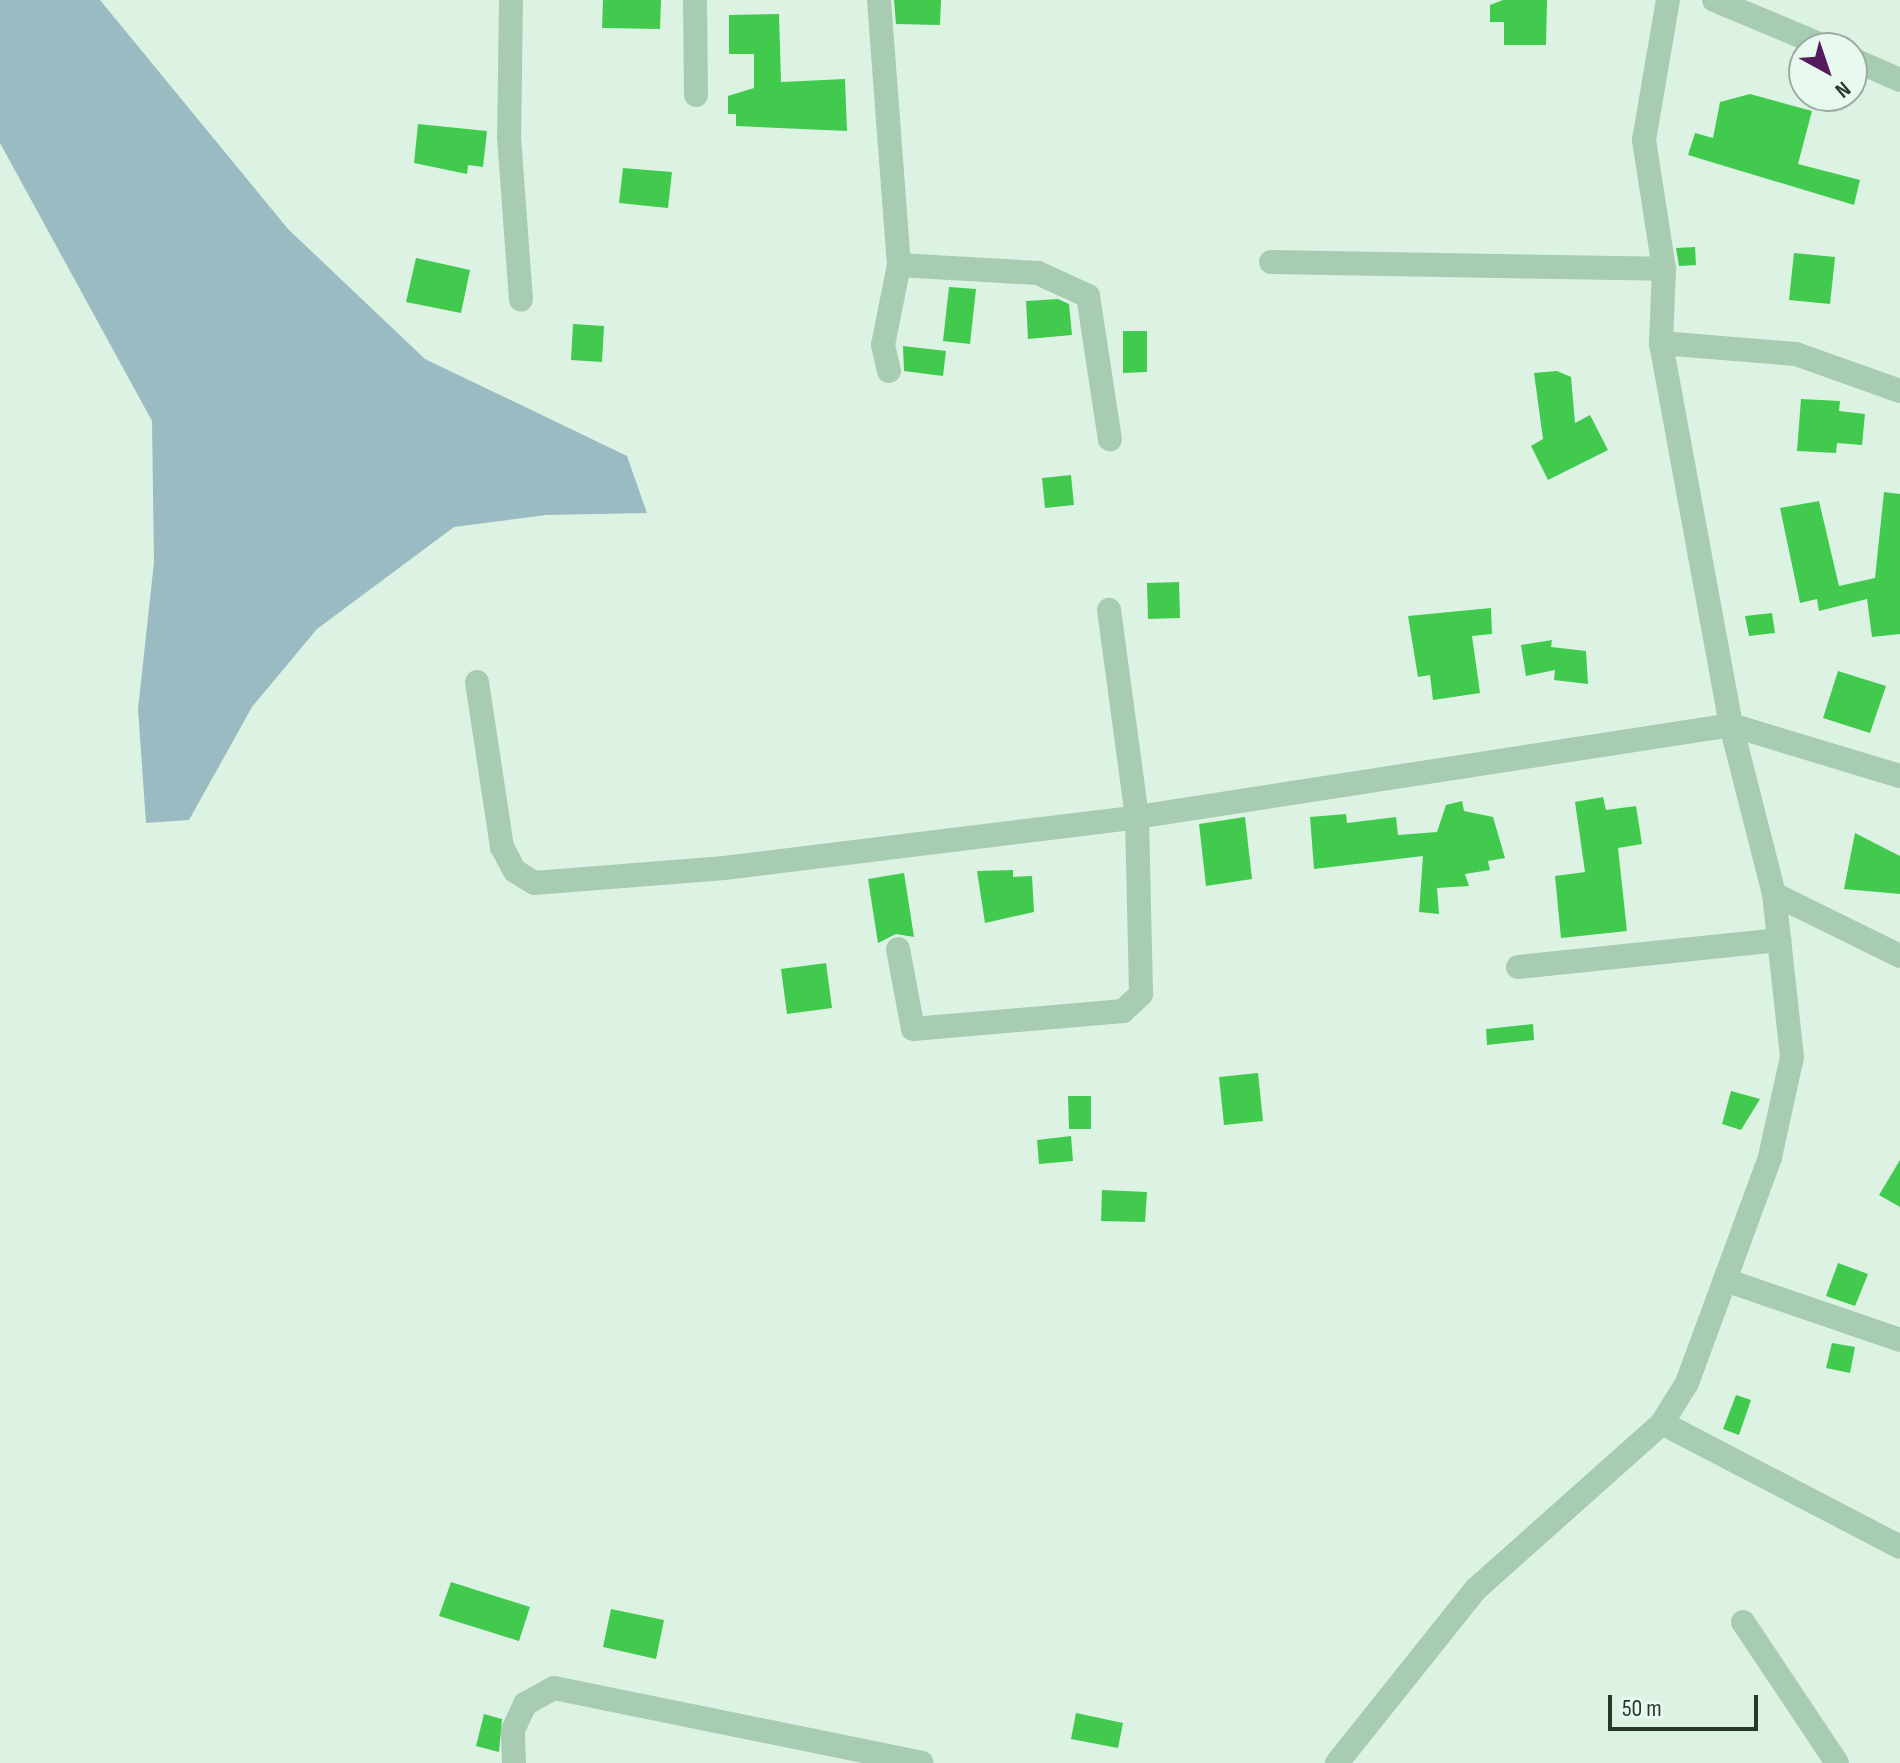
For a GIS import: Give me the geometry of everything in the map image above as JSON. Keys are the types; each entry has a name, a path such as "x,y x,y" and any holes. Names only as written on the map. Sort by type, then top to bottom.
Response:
{"street":[{"path":"511,0 509,137 521,300"},
{"path":"695,0 696,95"},
{"path":"879,0 899,265 883,345 889,371"},
{"path":"1337,1763 1476,1589 1662,1423 1687,1383 1770,1157 1792,1057 1774,894 1731,725 1661,343 1664,269 1644,140 1668,0"},
{"path":"1714,0 1791,32"},
{"path":"1868,66 1900,80"},
{"path":"1271,262 1664,269"},
{"path":"899,265 1038,273 1088,296 1110,439"},
{"path":"1661,343 1796,354 1900,391"},
{"path":"898,949 913,1029 1123,1011 1141,994 1137,817 1109,610"},
{"path":"477,682 502,847 515,871 534,883 724,868 1137,817 1731,725 1900,776"},
{"path":"1774,894 1900,956"},
{"path":"1518,967 1780,940"},
{"path":"1725,1280 1900,1340"},
{"path":"1662,1423 1900,1547"},
{"path":"1743,1622 1837,1763"},
{"path":"514,1763 513,1730 525,1704 554,1688 921,1763"}],"shaded area":[{"path":"0,0 100,0 288,229 425,359 627,456 647,513 546,515 454,527 317,629 252,707 189,820 146,823 138,709 154,562 152,421 0,143"}],"building":[{"path":"603,0 661,0 660,29 602,28"},
{"path":"894,0 941,0 940,25 896,24"},
{"path":"1503,0 1547,0 1546,45 1504,45 1504,22 1490,22 1490,5"},
{"path":"779,14 781,82 845,79 847,131 736,126 736,114 728,114 728,96 754,88 754,54 729,54 729,15"},
{"path":"1750,94 1788,104 1788,112 1812,112 1798,164 1860,180 1854,205 1688,155 1695,133 1713,138 1720,102"},
{"path":"418,124 487,131 483,167 468,165 467,174 414,163"},
{"path":"623,168 672,172 668,208 619,203"},
{"path":"1695,247 1696,265 1679,266 1676,248"},
{"path":"1794,253 1835,257 1830,304 1789,300"},
{"path":"416,258 470,270 461,313 406,302"},
{"path":"949,287 976,289 970,344 943,341"},
{"path":"1058,299 1069,304 1072,335 1028,339 1026,301"},
{"path":"573,324 604,326 602,362 571,360"},
{"path":"1123,331 1147,331 1147,372 1123,373"},
{"path":"903,346 946,351 943,376 904,371"},
{"path":"1557,371 1571,377 1575,423 1590,415 1608,450 1548,480 1531,446 1543,439 1534,373"},
{"path":"1801,399 1840,401 1839,411 1865,414 1862,445 1837,443 1836,453 1797,451"},
{"path":"1071,475 1074,505 1045,508 1042,478"},
{"path":"1884,492 1900,494 1900,634 1872,637 1867,599 1819,611 1817,599 1800,603 1780,508 1819,501 1839,586 1875,578"},
{"path":"1179,582 1180,618 1148,619 1147,583"},
{"path":"1491,608 1492,634 1472,636 1480,693 1433,700 1430,675 1418,677 1408,616"},
{"path":"1772,613 1775,633 1749,636 1745,616"},
{"path":"1552,640 1551,647 1586,651 1588,684 1554,680 1555,670 1526,676 1521,645"},
{"path":"1838,671 1886,686 1870,733 1823,718"},
{"path":"1603,797 1606,810 1636,806 1642,844 1618,848 1627,931 1561,938 1555,876 1585,872 1575,802"},
{"path":"1462,801 1464,811 1493,817 1505,858 1488,861 1490,870 1465,874 1469,886 1437,888 1439,914 1419,912 1423,856 1314,869 1310,817 1346,814 1347,823 1396,817 1398,835 1437,832 1446,805"},
{"path":"1245,817 1252,879 1206,886 1199,824"},
{"path":"1855,833 1900,856 1900,894 1844,889"},
{"path":"1013,870 1013,877 1032,876 1034,912 985,923 977,871"},
{"path":"904,873 914,937 896,934 878,943 868,879"},
{"path":"826,963 832,1008 787,1014 781,969"},
{"path":"1533,1024 1534,1040 1487,1045 1486,1029"},
{"path":"1258,1073 1263,1121 1224,1125 1219,1077"},
{"path":"1731,1091 1760,1099 1741,1130 1722,1124"},
{"path":"1068,1096 1091,1096 1091,1129 1069,1129"},
{"path":"1071,1136 1073,1161 1039,1164 1037,1140"},
{"path":"1900,1160 1900,1207 1879,1195"},
{"path":"1102,1190 1147,1192 1145,1222 1101,1221"},
{"path":"1838,1263 1868,1274 1855,1306 1826,1296"},
{"path":"1832,1343 1855,1347 1850,1373 1826,1368"},
{"path":"1736,1395 1751,1400 1739,1435 1723,1429"},
{"path":"451,1582 530,1607 519,1641 439,1616"},
{"path":"611,1609 664,1620 656,1659 603,1647"},
{"path":"1076,1713 1123,1723 1118,1748 1071,1739"},
{"path":"484,1714 502,1719 499,1752 476,1746"}]}
